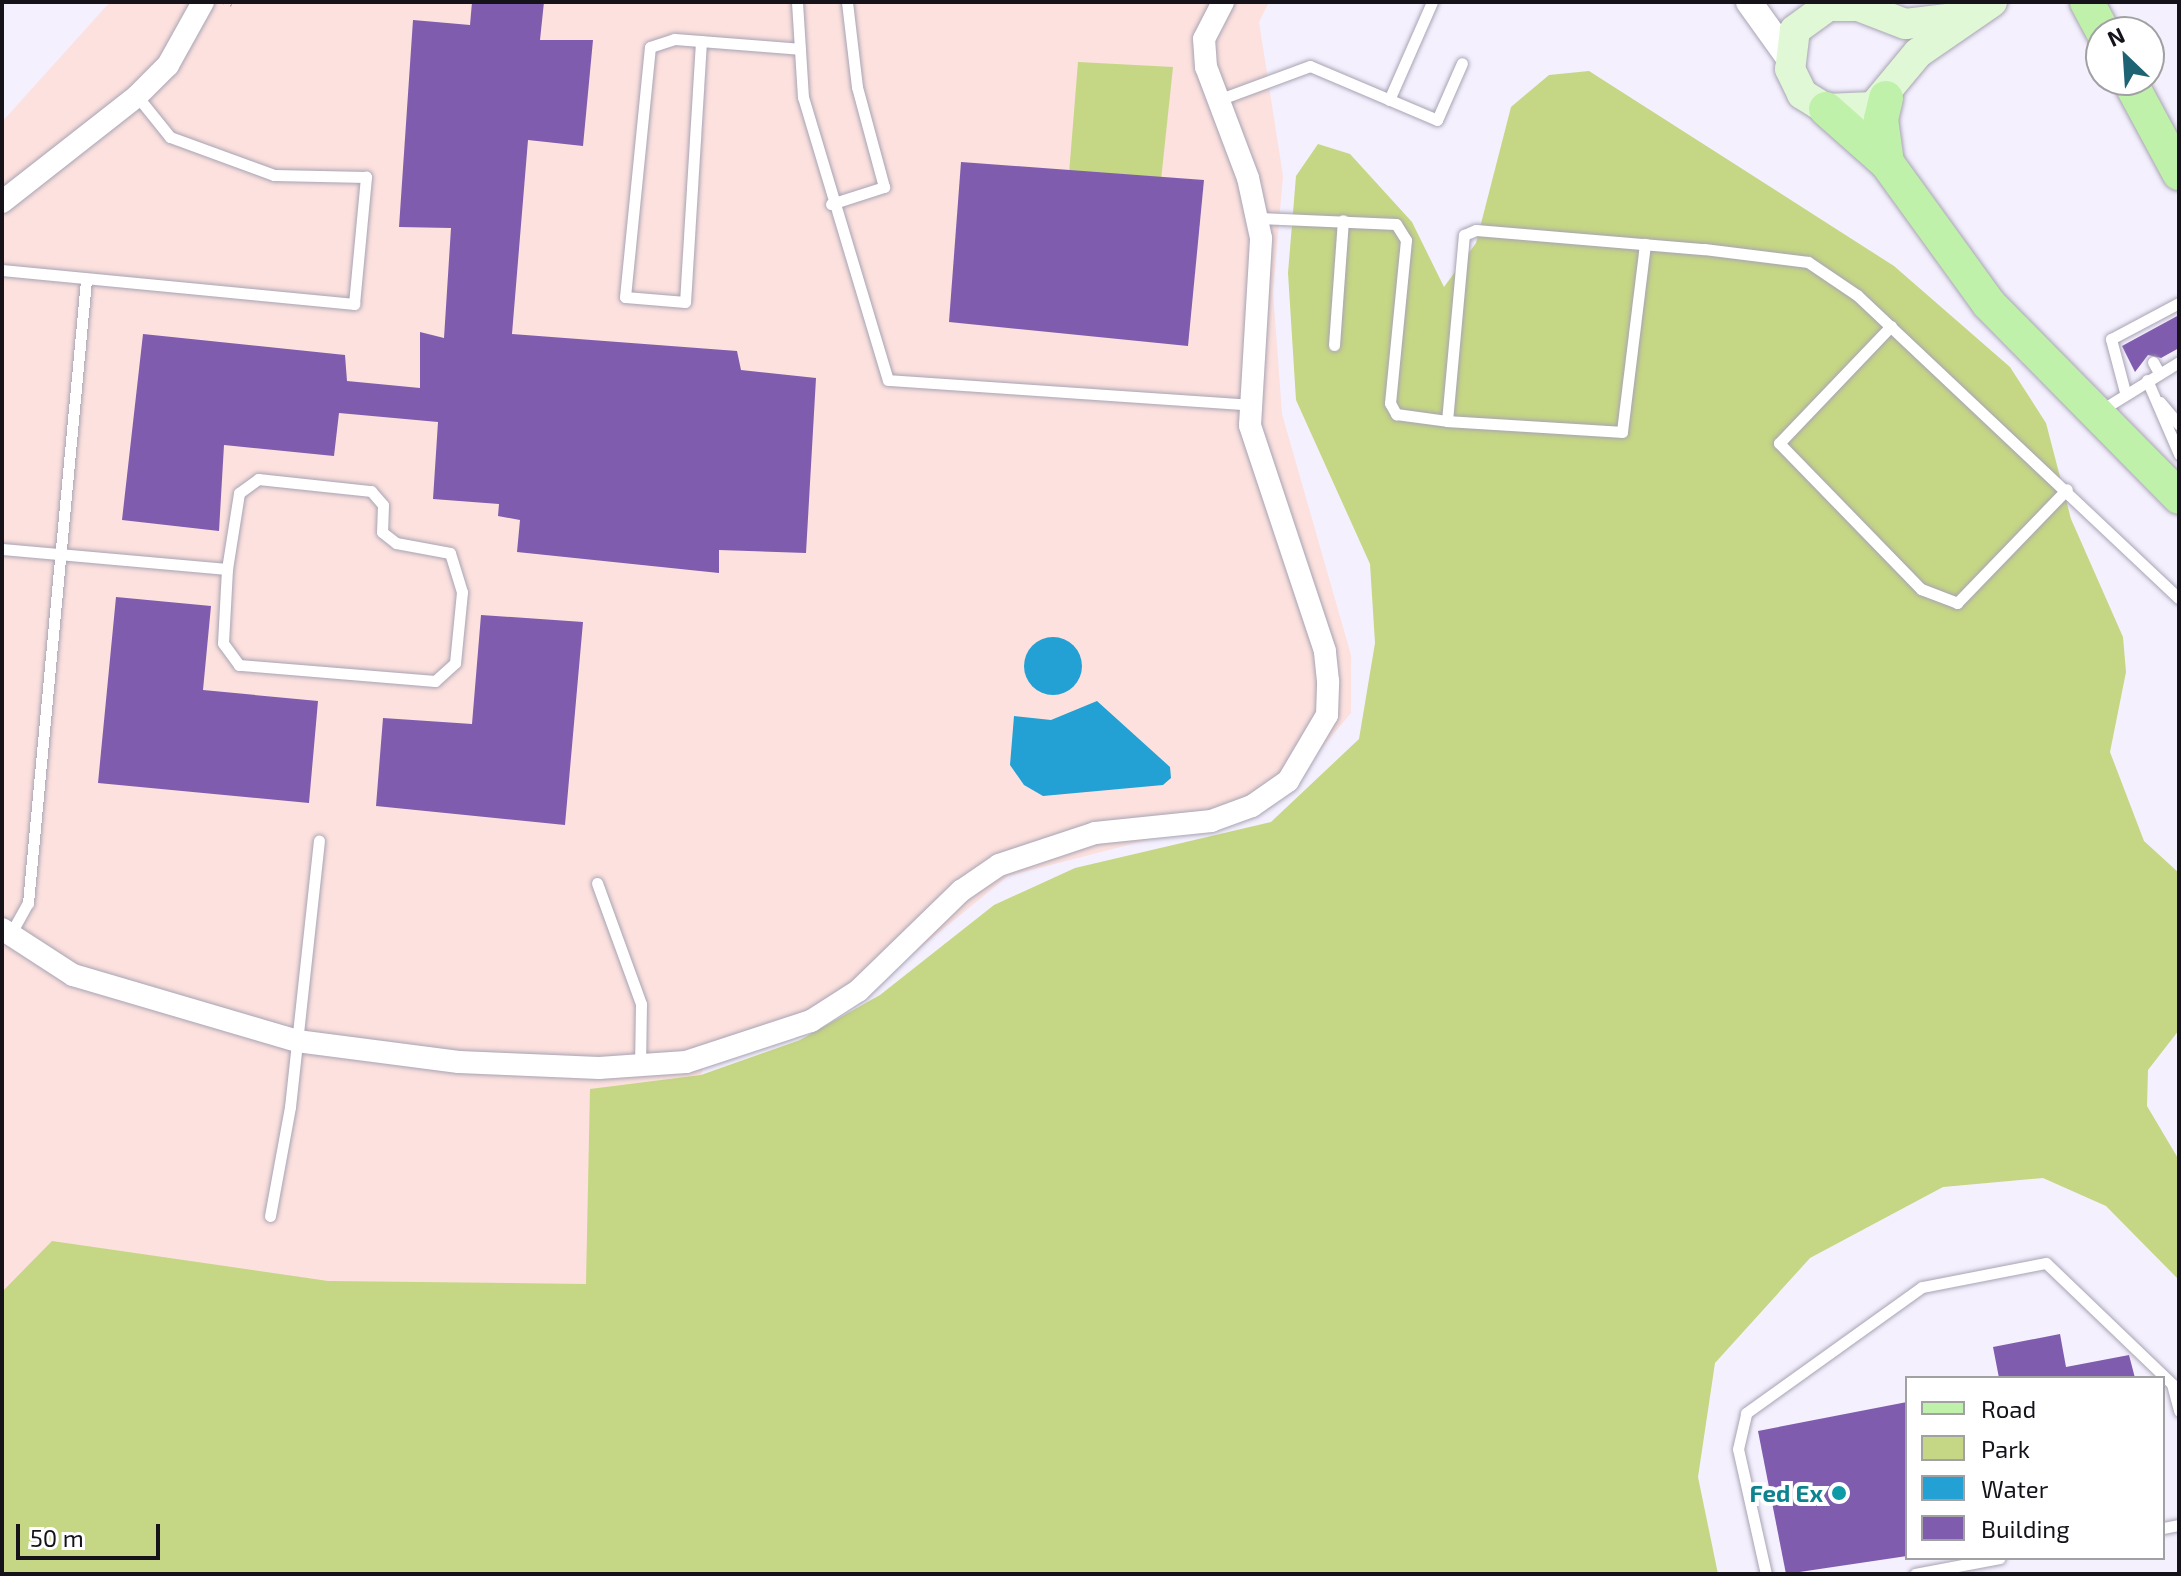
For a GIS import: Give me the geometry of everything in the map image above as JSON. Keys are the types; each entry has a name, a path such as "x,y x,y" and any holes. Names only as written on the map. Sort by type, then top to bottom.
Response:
{"main road":[{"path":"1826,109 1857,112 1895,85 1964,17 1992,2"},
{"path":"1964,17 1905,24 1880,18 1858,6 1823,4 1795,30 1787,55 1802,94 1826,109 1887,163 1989,304 2179,497"},
{"path":"1880,18 1895,85 1881,119 1887,163"},
{"path":"2138,96 2179,173"}],"street":[{"path":"2,202 137,96 168,65 203,2"},
{"path":"6,932 73,975 297,1041 459,1062 640,1065 752,1046 811,1021 858,991 961,891 1037,848 1211,821 1252,806 1288,781 1327,715 1328,681 1325,651 1264,476 1251,405 1259,218 1217,100 1204,39 1223,2"},
{"path":"1749,2 1787,55"}],"lane":[{"path":"797,2 803,97 831,204 888,380 1251,405"},
{"path":"831,204 884,187 857,87 847,2"},
{"path":"1389,100 1432,2"},
{"path":"701,41 685,302 625,297 644,63 650,47 701,41 800,49"},
{"path":"1217,100 1310,66 1437,120 1462,63"},
{"path":"2,270 354,304 366,177 274,175 170,137 137,96"},
{"path":"1259,218 1396,224 1406,240 1390,403 1396,414 1447,421 1622,432 1645,244"},
{"path":"1334,345 1343,220"},
{"path":"1447,421 1464,235 1476,230 1808,262 1891,326 2179,598"},
{"path":"6,932 28,903 86,280"},
{"path":"2125,392 2111,339 2136,332 2163,318 2179,303"},
{"path":"1891,326 1779,443 1921,589 1957,603 2067,489"},
{"path":"2096,414 2147,380 2156,368 2179,362"},
{"path":"2147,380 2179,425"},
{"path":"2160,402 2179,454"},
{"path":"258,479 371,491 383,505 382,532 396,543 450,553 462,592 455,663 435,681 239,665 223,643 227,569 239,493 258,479"},
{"path":"2,549 227,569"},
{"path":"270,1216 297,1041 319,841"},
{"path":"597,883 641,1004 640,1065"},
{"path":"1766,1574 1738,1449 1746,1413 1922,1287 2046,1263 2164,1376"},
{"path":"2165,1377 2172,1384 2179,1411"},
{"path":"1915,1574 1989,1560"}],"path":[{"path":"223,2 232,5"}],"shaded area":[{"path":"110,2 1269,2 1259,22 1283,176 1273,292 1282,414 1351,655 1351,713 1271,808 1008,876 898,966 703,1068 601,1456 2,1375 2,122"}],"green space":[{"path":"1078,62 1173,67 1161,180 1069,174"},
{"path":"1589,71 1894,266 2010,367 2046,423 2071,519 2123,637 2126,672 2110,752 2144,841 2179,873 2179,1030 2148,1070 2147,1106 2179,1160 2179,1280 2106,1206 2043,1178 1943,1187 1810,1258 1715,1363 1698,1477 1718,1574 2,1574 2,1292 52,1241 328,1281 586,1284 590,1089 701,1075 800,1040 880,995 994,905 1075,868 1271,822 1359,739 1375,643 1370,564 1296,400 1288,273 1296,176 1318,144 1350,154 1412,222 1444,287 1476,243 1511,107 1549,75"}],"water":[{"path":"1053,637 1074,645 1082,666 1074,687 1053,695 1032,687 1024,666 1032,645"},
{"path":"1097,701 1170,767 1171,778 1163,785 1043,796 1024,785 1010,765 1014,716 1051,720"}],"building":[{"path":"472,2 544,2 540,40 593,40 583,146 528,140 512,334 737,351 741,370 816,378 806,553 719,550 719,573 517,552 520,520 498,516 499,504 433,499 438,422 339,413 334,456 224,445 219,531 122,520 143,334 345,355 347,381 420,388 420,332 444,338 451,228 399,227 413,20 470,25"},
{"path":"961,162 1204,180 1188,346 949,322"},
{"path":"2179,315 2179,348 2161,358 2148,355 2135,372 2122,346"},
{"path":"116,597 211,606 203,690 318,701 309,803 98,783"},
{"path":"481,615 583,622 565,825 376,806 383,718 472,724"},
{"path":"2060,1334 2066,1367 2129,1355 2134,1376 1999,1376 1993,1347"},
{"name":"Fed Ex","path":"1905,1402 1905,1556 1786,1574 1758,1431"}],"place":[{"name":"Fed Ex","path":"1839,1493"}]}
